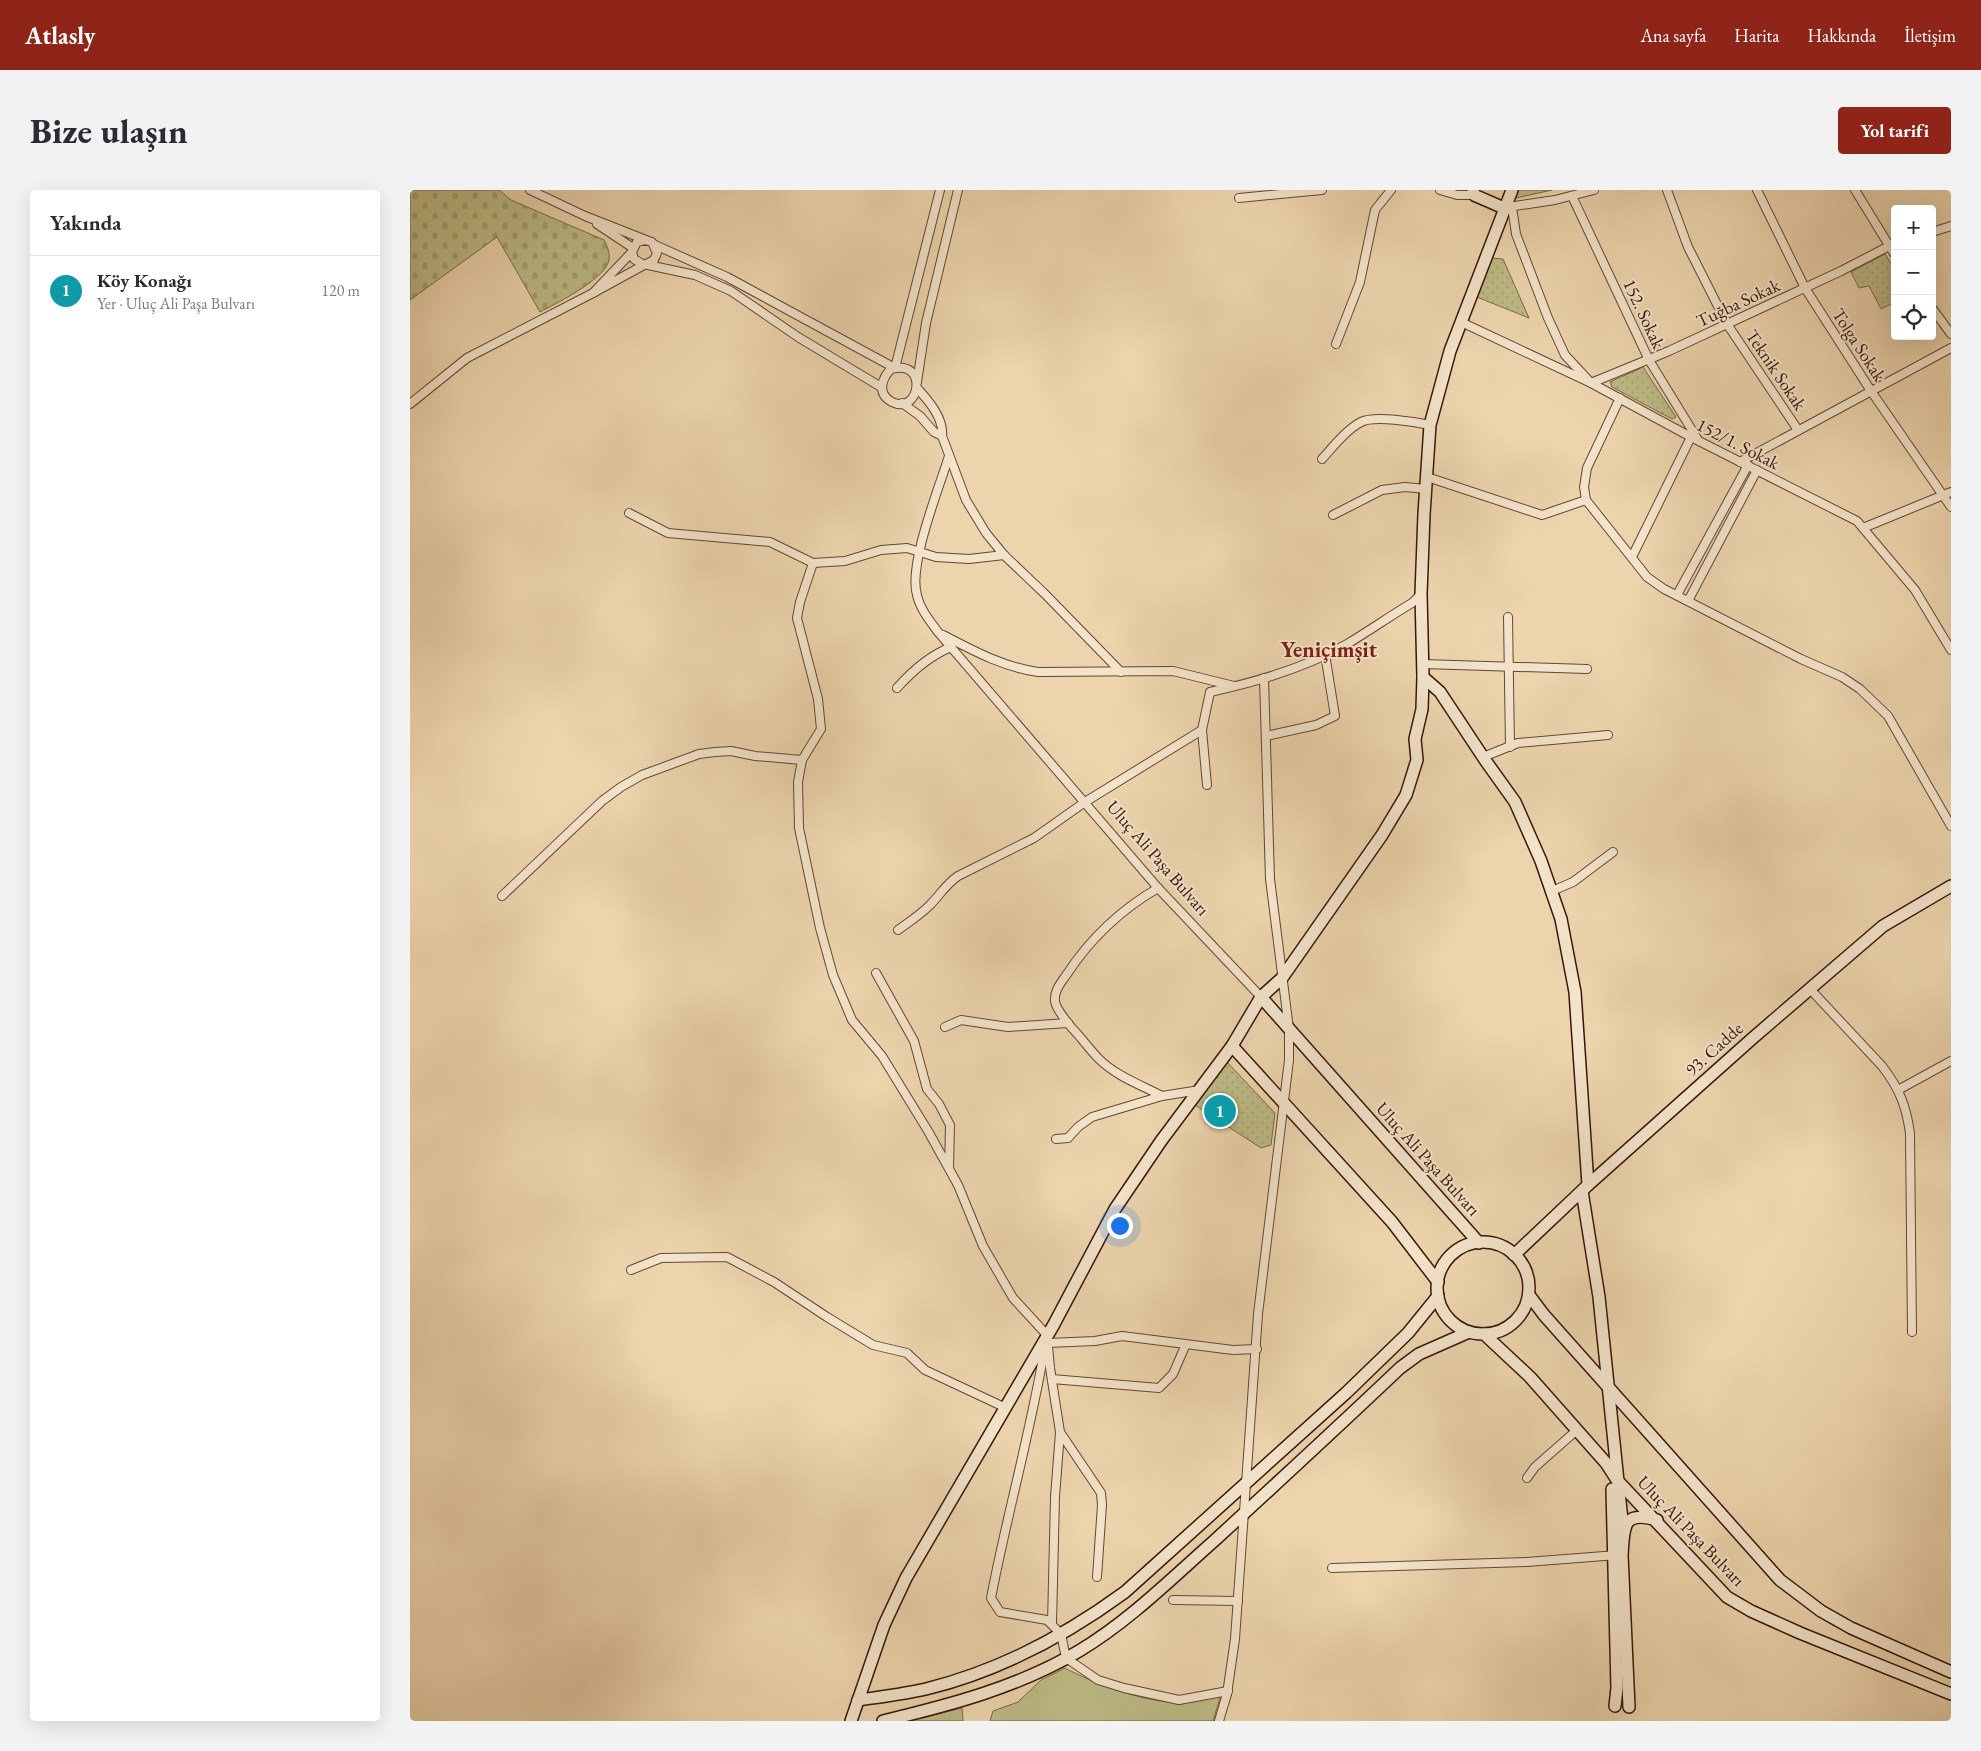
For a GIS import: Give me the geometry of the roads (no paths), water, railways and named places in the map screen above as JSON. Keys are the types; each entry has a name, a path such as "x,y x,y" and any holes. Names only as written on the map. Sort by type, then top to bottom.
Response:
{"street":[{"path":"530,190 585,216 727,276 894,367 908,370 912,373 917,385 943,428 942,436 948,456 966,500 986,533 1004,555 1121,672"},
{"path":"940,190 894,367 884,376 882,387 886,398 896,403 902,403 912,398 917,385 926,323 958,190"},
{"path":"1239,198 1322,190"},
{"path":"1336,344 1360,282 1375,210 1391,190"},
{"path":"1440,190 1457,195 1474,193 1508,207 1556,200 1594,190"},
{"path":"851,1721 884,1626 906,1578 1004,1408 1048,1339 1115,1208 1161,1141 1232,1046 1261,997 1282,978 1382,835 1406,796 1416,760 1414,738 1422,709 1424,677 1421,594 1430,425 1450,351 1508,207 1512,190"},
{"name":"Teknik Sokak","path":"1667,190 1688,246 1727,324 1798,430"},
{"name":"Tolga Sokak","path":"1757,190 1804,288 1871,391 1947,494 1951,507"},
{"path":"1855,190 1891,244"},
{"name":"152. Sokak","path":"1572,196 1649,360 1699,441"},
{"path":"1508,207 1516,234 1551,325 1565,355 1592,383"},
{"path":"585,216 632,250 634,259 646,265 695,276 731,290 798,337 882,387"},
{"path":"1936,231 1951,226"},
{"path":"593,293 641,240 652,243"},
{"path":"410,404 467,358 646,265 656,257 652,243"},
{"name":"Tuğba Sokak","path":"1592,383 1649,360 1727,324 1841,271 1891,244"},
{"path":"1936,313 1951,334"},
{"name":"152/1. Sokak","path":"1461,322 1592,383 1691,437 1857,521 1915,590 1951,650"},
{"path":"1677,595 1744,464 1798,430 1951,348"},
{"path":"1620,398 1587,468 1584,487 1586,500 1647,577 1688,601 1800,659 1842,677 1860,688 1888,716 1951,826"},
{"path":"902,403 920,416 934,432 942,436"},
{"path":"1322,459 1362,421 1401,419 1430,425"},
{"path":"1632,558 1691,437"},
{"name":"Uluç Ali Paşa Bulvarı","path":"948,456 919,552 916,570 916,594 925,614 938,632 1158,888 1261,997 1479,1243"},
{"path":"1688,601 1757,470"},
{"path":"1427,477 1542,516 1586,500"},
{"path":"1333,515 1382,490 1405,487 1426,489"},
{"path":"1864,528 1947,494"},
{"path":"629,514 668,532 770,542 813,563 845,561 881,550 908,548 936,557 969,559 1004,555"},
{"path":"813,563 800,602 797,618 818,699 821,729 802,760 798,782 799,828 820,928 833,975 852,1020 882,1056 928,1131 958,1185 983,1246 1013,1298 1048,1339 1060,1432 1055,1497 1052,1623"},
{"path":"1207,785 1202,730 1210,692 1236,687 1299,667 1346,645 1412,602 1421,594"},
{"path":"1508,617 1510,746"},
{"path":"938,632 987,658 1017,669 1038,672 1173,672 1236,687"},
{"path":"897,688 924,662 937,653 952,647"},
{"path":"1266,736 1316,725 1335,716 1325,654"},
{"path":"1423,664 1587,669"},
{"path":"1424,677 1440,692 1515,802 1541,861 1561,919 1575,992 1585,1188 1599,1297 1623,1530"},
{"path":"1219,1721 1228,1691 1238,1601 1264,1258 1289,1060 1288,1029 1270,879 1264,678"},
{"path":"898,930 916,918 947,883 1034,838 1085,802 1202,730"},
{"path":"1483,757 1518,743 1608,735"},
{"path":"502,896 602,801 642,775 699,754 715,752 731,751 755,756 802,760"},
{"path":"1552,891 1573,882 1613,852"},
{"name":"93. Cadde","path":"1514,1255 1585,1188 1754,1037 1883,926 1951,886"},
{"path":"1158,888 1137,900 1113,920 1075,961 1056,991 1055,999 1056,1006 1068,1023 1100,1060 1125,1077 1162,1096"},
{"path":"876,973 914,1041 927,1090 939,1104 950,1125 949,1170"},
{"path":"1810,990 1882,1066 1898,1090 1905,1105 1910,1133 1912,1332"},
{"path":"945,1027 961,1020 1008,1027 1068,1023"},
{"path":"1232,1046 1392,1222 1438,1282"},
{"path":"1898,1090 1951,1061"},
{"path":"1056,1139 1068,1138 1092,1117 1162,1096 1200,1090"},
{"name":"Uluç Ali Paşa Bulvarı","path":"1514,1255 1502,1246 1479,1243 1464,1247 1452,1255 1442,1268 1438,1282 1438,1296 1442,1309 1451,1321 1469,1332 1484,1334 1497,1332 1510,1326 1524,1309 1529,1296"},
{"path":"1514,1255 1527,1273 1529,1296"},
{"path":"631,1270 661,1258 727,1257 774,1282 827,1317 873,1344 907,1353 926,1370 1004,1408"},
{"path":"858,1700 926,1689 976,1674 1038,1647 1083,1622 1125,1592 1247,1482 1408,1334 1438,1296"},
{"name":"Uluç Ali Paşa Bulvarı","path":"1529,1296 1780,1580 1821,1611 1851,1628 1951,1672"},
{"path":"883,1721 931,1710 992,1691 1066,1658 1111,1629 1152,1597 1400,1368 1419,1354 1469,1332"},
{"name":"Uluç Ali Paşa Bulvarı","path":"1484,1334 1530,1377 1606,1463 1617,1480 1657,1520 1711,1582 1728,1597 1751,1611 1951,1694"},
{"path":"1048,1339 1096,1341 1122,1336 1233,1350 1257,1349"},
{"path":"1048,1339 1003,1534 991,1598 1000,1612 1039,1618 1052,1623 1062,1634 1066,1658 1098,1680 1178,1700 1228,1691"},
{"path":"1052,1379 1159,1388 1174,1374 1186,1344"},
{"path":"1527,1478 1535,1467 1577,1430"},
{"path":"1060,1432 1101,1493 1102,1505 1097,1577"},
{"path":"1606,1463 1612,1491 1629,1707"},
{"path":"1615,1706 1617,1688 1617,1555 1626,1523 1640,1517 1657,1520"},
{"path":"1332,1568 1518,1562 1617,1555"},
{"path":"1173,1600 1238,1601"}],"place":[{"name":"Köy Konağı","path":"1220,1111"}],"district":[{"name":"Yeniçimşit","path":"1329,649"}]}
